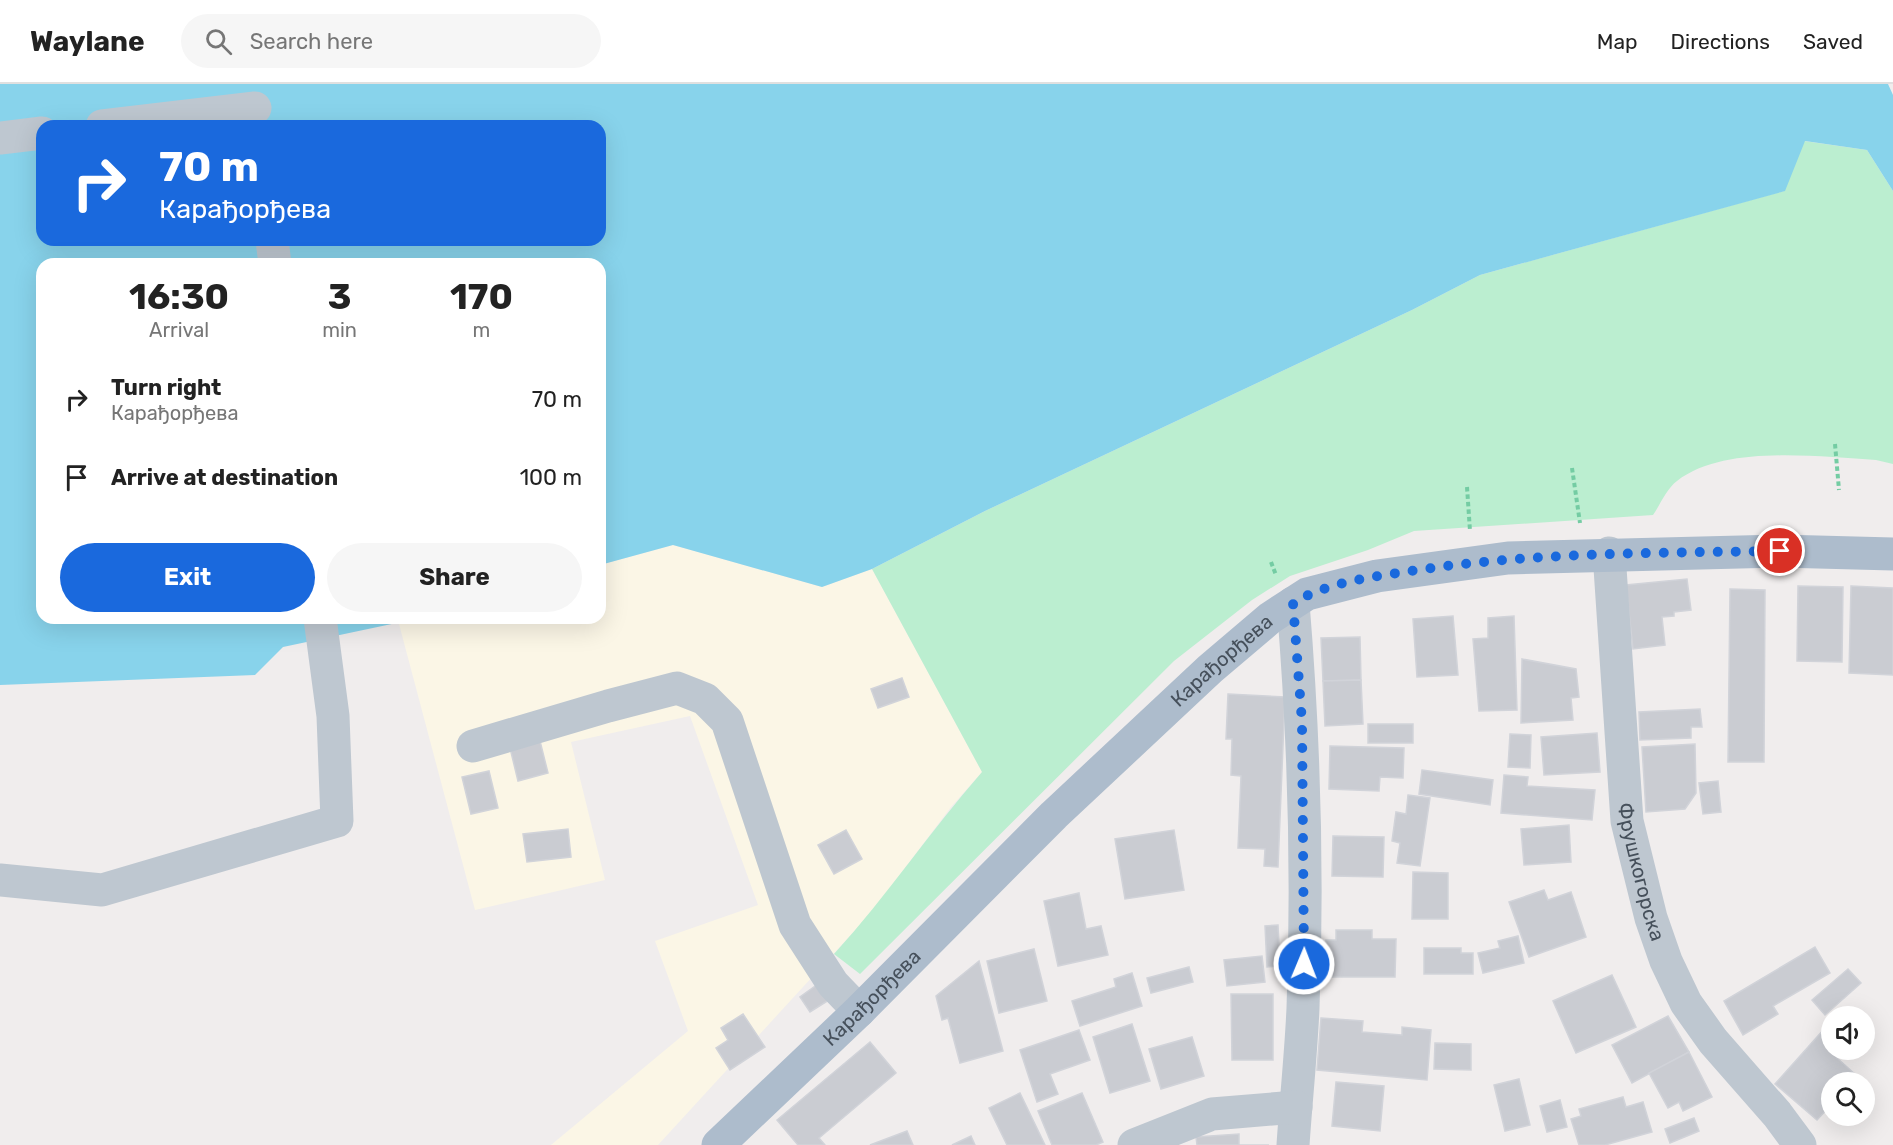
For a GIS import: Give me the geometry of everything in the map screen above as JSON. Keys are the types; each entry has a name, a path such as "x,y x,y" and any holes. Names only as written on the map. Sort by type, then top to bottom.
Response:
{"main road":[{"name":"Карађорђева","path":"718,1145 859,1011 1054,814 1210,669 1285,589 1307,594 1350,582 1508,558 1609,553 1780,551 1893,554"}],"street":[{"path":"148,120 255,106"},
{"path":"0,138 36,134"},
{"name":"Фрушкогорска","path":"1609,553 1627,821 1651,918 1666,961 1686,1003 1713,1041 1777,1114 1800,1145"},
{"path":"1285,589 1302,722 1303,1010 1293,1145"},
{"path":"0,880 102,890 337,821 333,716 321,624"},
{"path":"473,746 678,688 705,699 727,721 795,925 833,984 859,1011"},
{"path":"1134,1145 1212,1114 1296,1107"}],"path":[{"path":"1835,444 1839,490"},
{"path":"1572,468 1577,495"},
{"path":"1467,487 1470,514"},
{"path":"1271,562 1285,589"}],"shaded area":[{"path":"673,545 822,587 872,569 982,772 951,807 870,914 658,1145 551,1145 688,1031 655,941 758,905 690,716 571,742 605,880 475,910 399,624 606,624 606,563"}],"green space":[{"path":"1804,141 1867,150 1893,191 1893,464 1876,460 1800,456 1746,457 1697,469 1677,481 1667,492 1653,515 1414,531 1368,550 1290,576 1252,600 1174,661 860,974 834,954 982,772 872,569 985,511 1412,310 1480,275 1784,191"}],"water":[{"path":"0,84 1888,84 1893,95 1893,191 1867,150 1805,141 1785,191 1480,275 1412,310 985,511 872,569 822,587 673,545 606,563 606,258 36,258 36,624 392,624 283,647 255,675 0,685"}],"building":[{"path":"1687,579 1691,610 1674,612 1674,616 1662,617 1665,645 1633,649 1626,585"},
{"path":"1798,586 1843,587 1842,662 1797,661"},
{"path":"1851,586 1893,588 1893,675 1849,673"},
{"path":"1730,589 1765,590 1764,762 1728,762"},
{"path":"1453,616 1458,675 1417,677 1413,619"},
{"path":"1514,616 1517,710 1479,711 1473,639 1488,638 1488,618"},
{"path":"1360,637 1361,680 1323,681 1321,638"},
{"path":"1522,659 1576,669 1579,697 1571,698 1573,720 1521,723"},
{"path":"902,678 909,697 878,708 871,689"},
{"path":"1361,680 1363,724 1325,726 1323,681"},
{"path":"1228,694 1285,697 1278,867 1264,866 1265,849 1238,848 1241,776 1231,775 1232,739 1226,739"},
{"path":"1700,709 1702,727 1691,727 1691,738 1640,740 1639,712"},
{"path":"1368,724 1413,724 1413,743 1368,743"},
{"path":"1597,733 1600,772 1544,775 1541,737"},
{"path":"1510,734 1531,735 1530,768 1508,767"},
{"path":"540,741 548,773 518,781 510,748"},
{"path":"1695,744 1696,793 1685,809 1646,812 1642,747"},
{"path":"1330,746 1404,748 1403,778 1380,777 1379,791 1329,789"},
{"path":"1422,770 1493,780 1490,805 1419,794"},
{"path":"489,771 498,808 471,814 462,777"},
{"path":"1504,775 1528,777 1527,786 1595,790 1592,820 1501,813"},
{"path":"1718,781 1721,812 1703,814 1699,783"},
{"path":"1408,795 1430,798 1420,866 1397,863 1400,843 1392,841 1396,812 1406,814"},
{"path":"1569,825 1571,862 1524,865 1521,829"},
{"path":"568,829 571,857 527,862 523,834"},
{"path":"846,830 862,859 834,874 818,845"},
{"path":"1174,830 1184,890 1125,899 1115,839"},
{"path":"1333,836 1384,837 1383,877 1332,876"},
{"path":"1413,872 1448,873 1448,919 1412,919"},
{"path":"1544,890 1548,900 1571,892 1586,937 1529,957 1509,902"},
{"path":"1079,893 1086,929 1101,926 1108,955 1058,966 1044,901"},
{"path":"1278,925 1280,966 1267,967 1265,926"},
{"path":"1336,930 1372,930 1372,939 1396,939 1395,977 1326,977 1326,940 1336,940"},
{"path":"1518,936 1524,963 1483,973 1478,953 1500,948 1498,941"},
{"path":"1815,947 1830,973 1773,1006 1778,1014 1743,1035 1724,1001"},
{"path":"1424,948 1461,948 1461,953 1473,953 1473,974 1424,974"},
{"path":"1034,949 1047,1001 999,1013 987,961"},
{"path":"1262,956 1265,982 1227,986 1224,960"},
{"path":"979,961 1003,1051 960,1063 948,1018 942,1020 936,996"},
{"path":"1189,967 1193,982 1151,993 1147,978"},
{"path":"1848,969 1861,983 1835,1006 1821,1006 1821,1010 1812,1000"},
{"path":"1132,973 1142,1006 1080,1026 1072,1001 1116,987 1114,979"},
{"path":"1612,975 1636,1027 1576,1053 1553,1001"},
{"path":"818,984 829,1000 810,1012 800,997"},
{"path":"1231,994 1273,994 1273,1060 1232,1060"},
{"path":"743,1014 765,1047 730,1070 716,1048 728,1040 721,1028"},
{"path":"1668,1016 1689,1052 1632,1083 1612,1045"},
{"path":"1321,1018 1363,1021 1362,1032 1402,1035 1402,1027 1431,1030 1427,1080 1317,1070"},
{"path":"1132,1024 1150,1081 1110,1093 1093,1037"},
{"path":"1079,1030 1090,1060 1050,1074 1058,1094 1037,1102 1020,1050"},
{"path":"1821,1032 1821,1060 1839,1060 1853,1072 1821,1072 1821,1116 1817,1120 1775,1084"},
{"path":"1192,1037 1204,1076 1161,1089 1149,1049"},
{"path":"870,1042 896,1073 819,1138 825,1145 798,1145 777,1120"},
{"path":"1435,1043 1471,1044 1471,1070 1434,1069"},
{"path":"1689,1052 1712,1097 1683,1111 1679,1102 1668,1108 1649,1073"},
{"path":"1519,1079 1530,1125 1505,1131 1494,1085"},
{"path":"1336,1082 1384,1086 1380,1131 1332,1126"},
{"path":"1020,1093 1045,1145 1007,1145 989,1108"},
{"path":"1082,1093 1103,1142 1096,1145 1052,1145 1038,1111"},
{"path":"1623,1097 1626,1107 1643,1102 1652,1132 1605,1145 1579,1145 1571,1119 1581,1116 1579,1109"},
{"path":"1560,1100 1567,1127 1547,1132 1540,1106"},
{"path":"1694,1118 1699,1131 1670,1143 1665,1129"},
{"path":"907,1131 913,1145 870,1145"},
{"path":"1239,1134 1239,1145 1197,1145 1196,1137"},
{"path":"971,1136 975,1145 952,1145"}],"route":[{"path":"1304,964 1302,722 1293,603 1307,594 1377,576 1508,558 1609,553 1780,551"}]}
